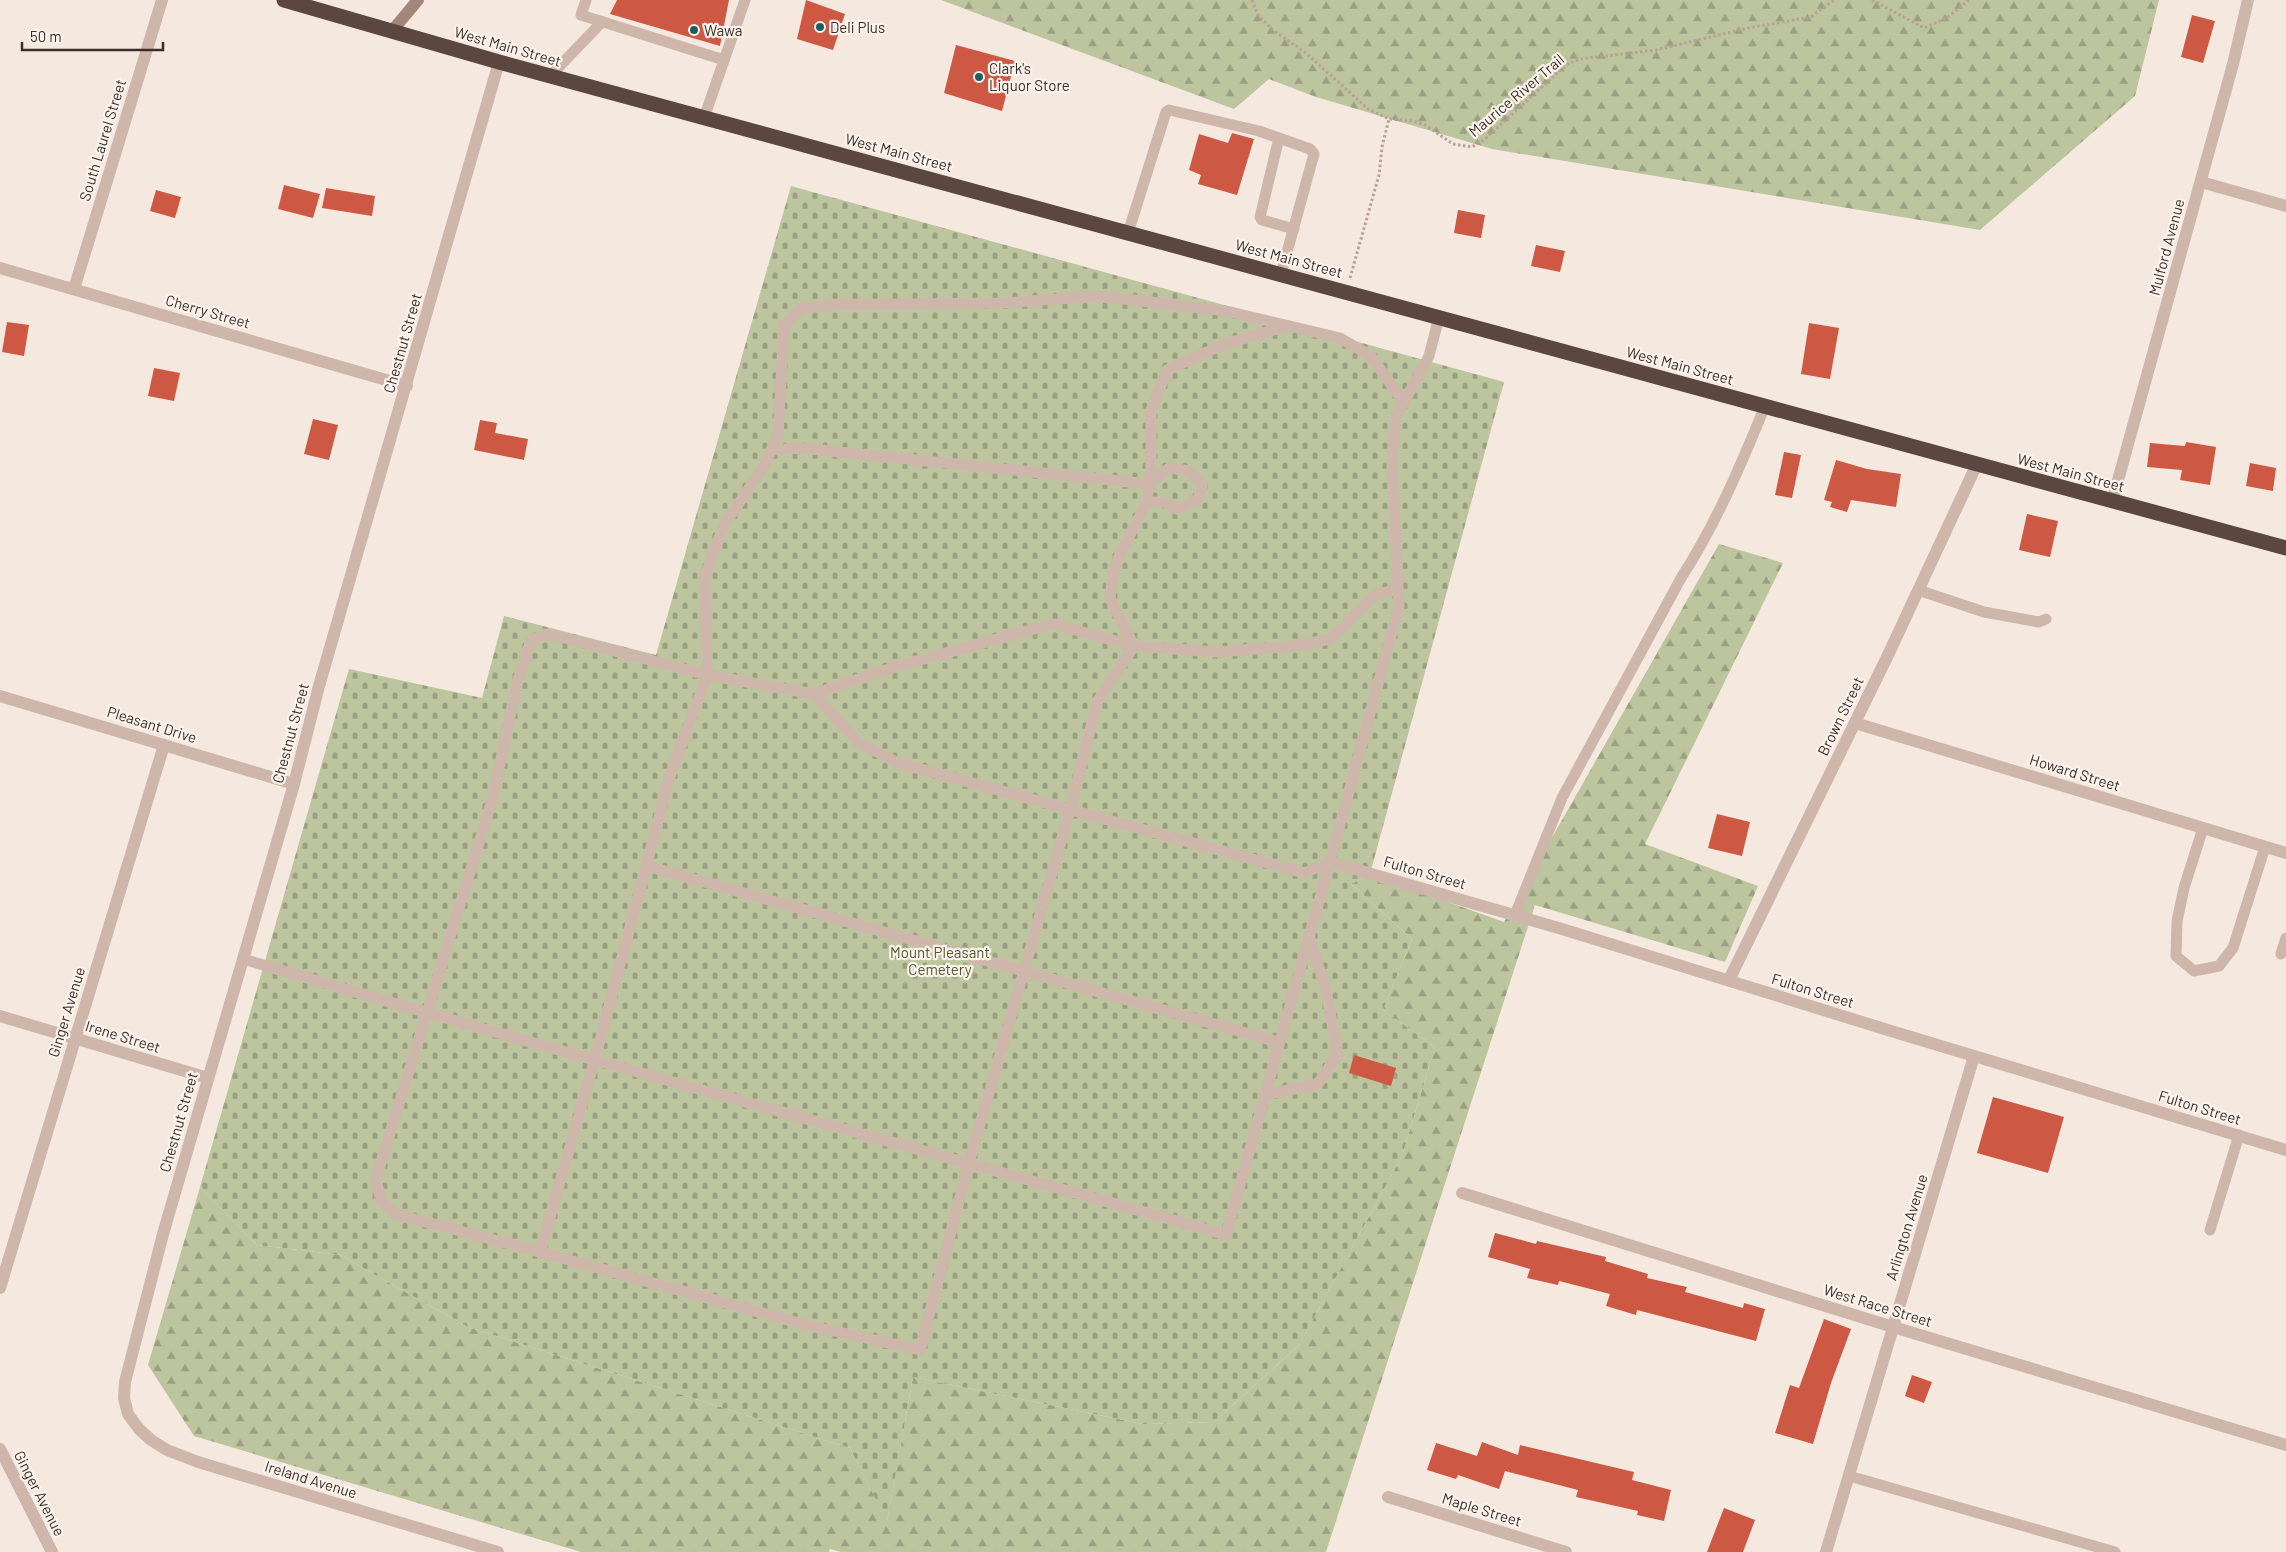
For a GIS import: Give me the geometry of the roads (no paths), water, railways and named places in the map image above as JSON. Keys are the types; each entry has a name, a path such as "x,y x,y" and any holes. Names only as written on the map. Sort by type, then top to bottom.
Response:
{"highway":[{"name":"West Main Street","path":"284,0 550,76 2286,548"}],"street":[{"name":"South Laurel Street","path":"74,289 162,0"},
{"path":"392,31 418,0"},
{"name":"Mulford Avenue","path":"2112,502 2201,182 2248,0"},
{"name":"Chestnut Street","path":"128,1414 124,1398 128,1364 208,1078 294,784 319,686 499,62"},
{"path":"2201,182 2286,206"},
{"name":"Cherry Street","path":"0,268 407,386"},
{"name":"Brown Street","path":"1729,980 1855,722 1977,464"},
{"name":"Pleasant Drive","path":"0,696 294,784"},
{"name":"Howard Street","path":"1855,722 2286,853"},
{"name":"Ginger Avenue","path":"0,1288 164,745"},
{"name":"Fulton Street","path":"1330,862 1515,915 2286,1150"},
{"name":"Irene Street","path":"0,1016 208,1078"},
{"name":"Arlington Avenue","path":"1826,1552 1974,1056"},
{"name":"West Race Street","path":"1462,1193 1894,1327 2286,1444"},
{"name":"Ireland Avenue","path":"128,1414 151,1440 167,1450 198,1462 498,1552"},
{"name":"Ginger Avenue","path":"0,1449 52,1552"},
{"name":"Maple Street","path":"1388,1497 1566,1552"}],"lane":[{"path":"586,0 581,16 724,60"},
{"path":"704,118 745,0"},
{"path":"550,76 602,22"},
{"path":"1128,233 1166,112 1169,110 1259,131 1310,149 1313,158 1281,274"},
{"path":"1279,138 1260,217 1262,220 1294,228"},
{"path":"540,1252 648,866 670,776 706,675 705,576 724,525 763,468 778,436 784,325 801,308 836,305 1003,303 1099,296 1226,311 1340,338 1371,356 1404,403"},
{"path":"243,959 426,1013 1226,1235 1397,615 1399,606 1392,464 1396,417 1429,356 1439,317"},
{"path":"1134,646 1110,598 1113,573 1120,554 1147,502 1150,410 1167,370 1225,344 1289,325"},
{"path":"1515,915 1562,798 1681,578 1701,547 1739,469 1765,406"},
{"path":"771,450 801,448 1149,484 1169,468 1190,471 1202,486 1198,499 1177,509 1162,502 1147,502"},
{"path":"1134,646 1097,702 1070,810 1026,970 969,1163 920,1350 802,1324 395,1214 381,1201 376,1179 493,797 516,683 531,640 550,634 706,675 814,694 898,666 1053,624 1134,646 1218,652 1296,646 1330,639 1375,595 1398,589"},
{"path":"1918,590 1984,612 2039,622 2046,619"},
{"path":"814,694 858,742 898,763 1304,872 1330,862"},
{"path":"2203,828 2184,888 2177,921 2176,956 2194,971 2219,966 2233,948 2265,847"},
{"path":"648,866 1026,970 1278,1042"},
{"path":"1264,1095 1318,1084 1338,1054 1326,990 1309,935"},
{"path":"2281,954 2286,938"},
{"path":"2210,1230 2239,1135"},
{"path":"1849,1476 2115,1552"}],"place":[{"name":"Deli Plus","path":"820,27"},
{"name":"Wawa","path":"694,30"},
{"name":"Clark's Liquor Store","path":"979,77"}],"park label":[{"name":"Mount Pleasant Cemetery","path":"940,960"}]}
